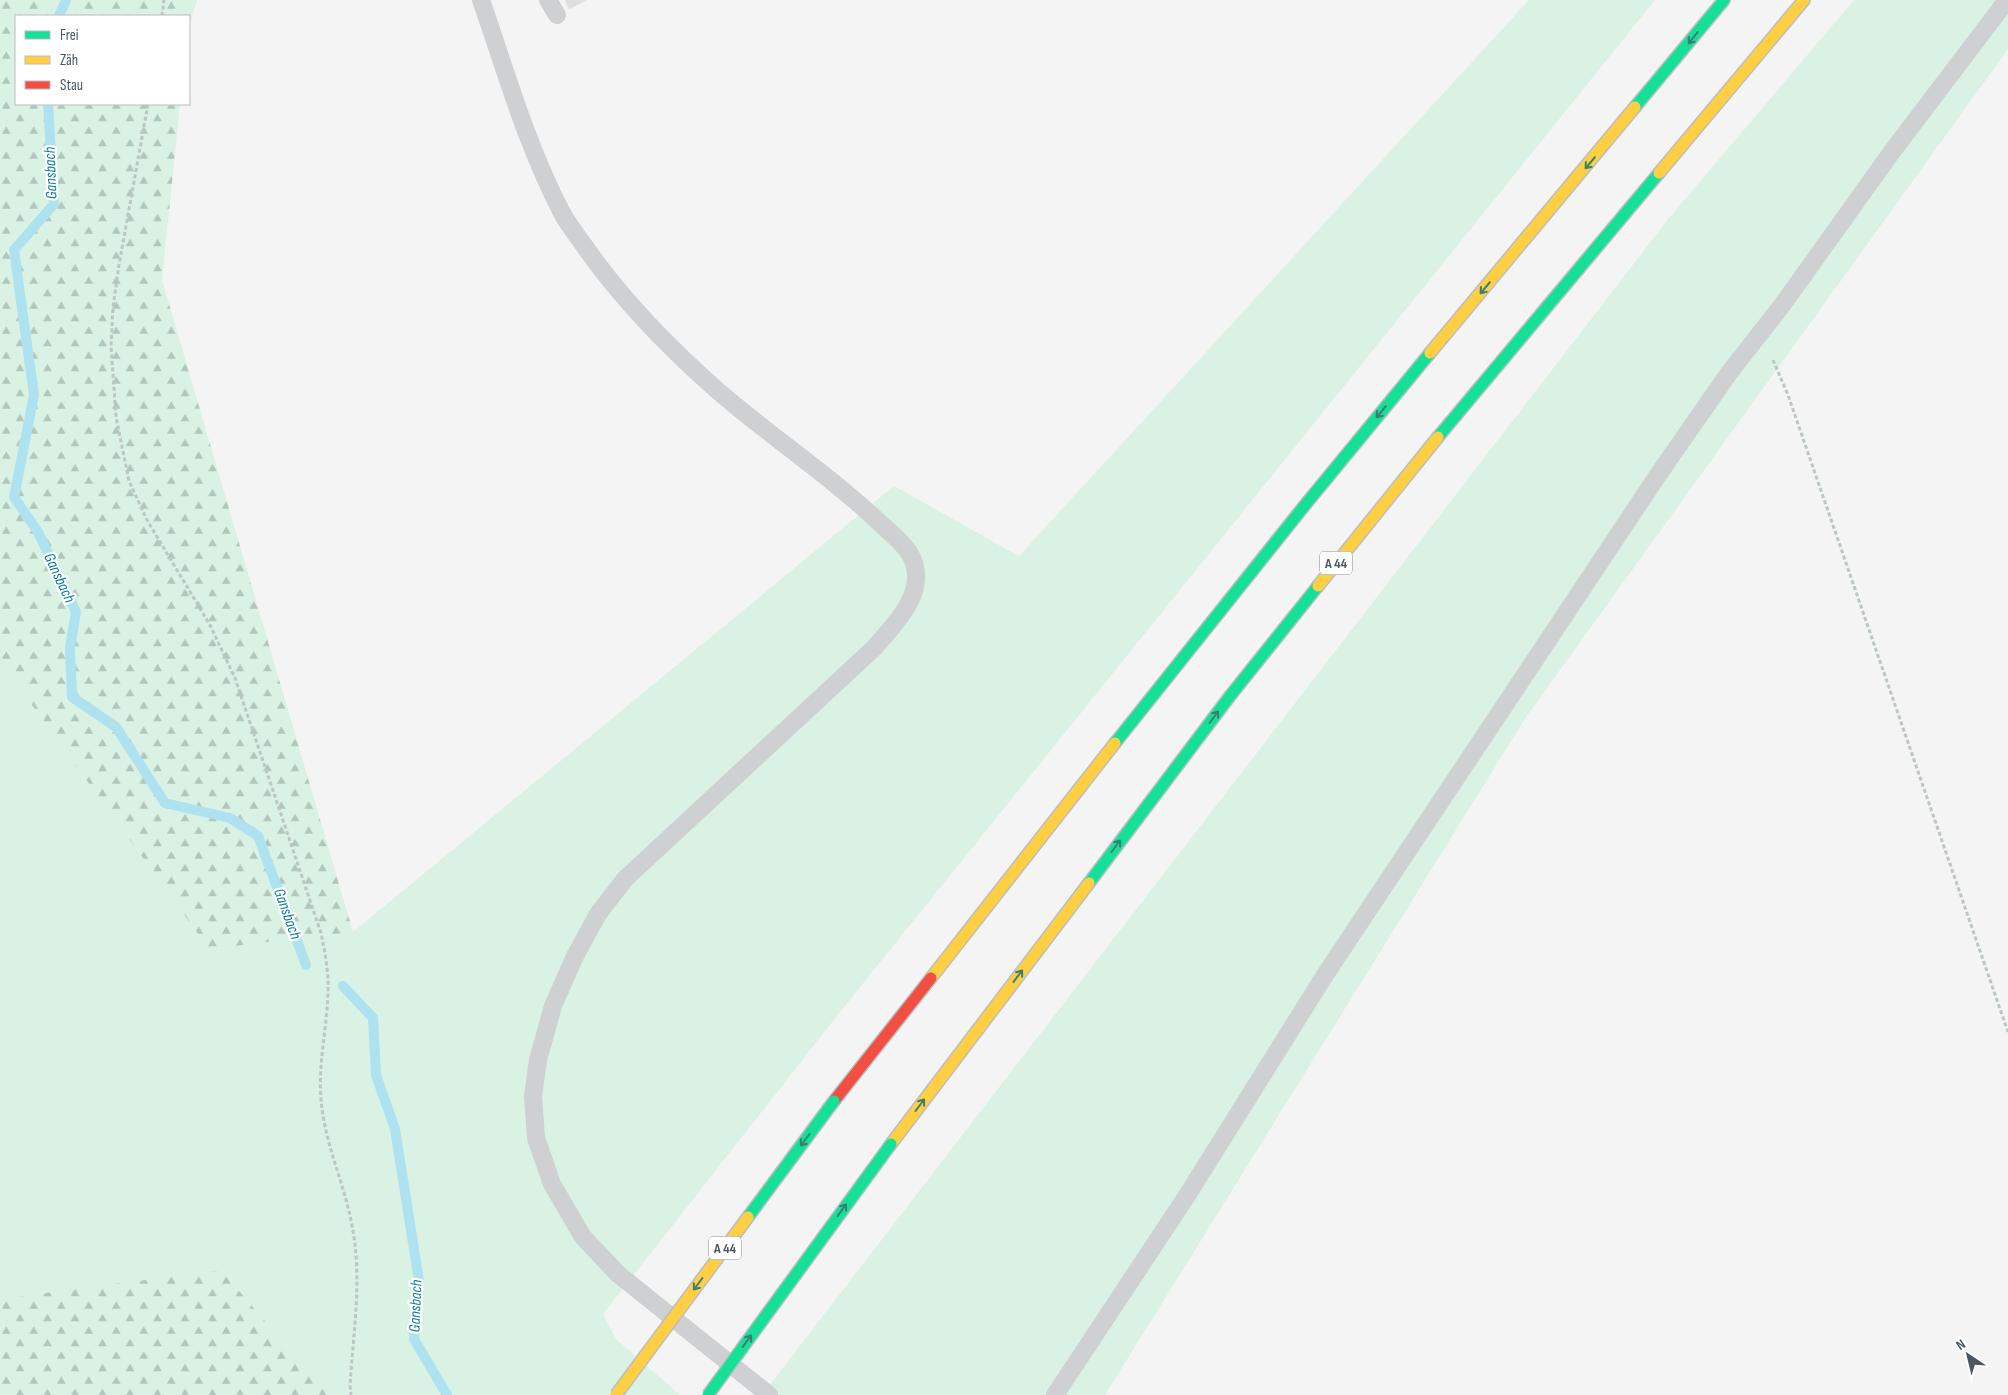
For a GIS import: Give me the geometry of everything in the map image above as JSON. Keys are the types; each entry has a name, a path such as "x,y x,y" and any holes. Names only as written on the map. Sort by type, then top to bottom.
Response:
{"highway":[{"name":"A 44","path":"616,1395 834,1101 1180,661 1369,426 1613,136 1724,0"},
{"name":"A 44","path":"708,1395 891,1144 1254,665 1426,451 1804,0"}],"lane":[{"path":"482,0 530,142 563,215 600,269 662,340 696,371 768,433 856,500 912,556 918,572 914,593 902,615 874,648 625,879 598,914 575,956 553,1006 538,1060 533,1096 536,1138 552,1184 583,1237 618,1274 769,1395"},
{"path":"548,0 557,15"},
{"path":"1055,1395 1188,1194 1325,975 1658,475 1729,373 1891,152 2007,0"}],"path":[{"path":"162,15 164,0"},
{"path":"148,105 113,307 111,346 116,418 129,481 146,520 210,625 235,678 321,932 326,956 328,991 320,1075 321,1100 326,1128 353,1230 358,1269 350,1376 351,1395"},
{"path":"1760,333 1788,395 2008,1032"}],"green space":[{"path":"0,0 197,0 190,23 190,15 15,15 15,105 180,105 162,280 353,932 209,949 0,661"},
{"path":"1529,0 1655,0 840,1012 603,1314 616,1339 680,1395 329,1395 221,1270 0,1299 0,661 209,949 353,932 894,486 1019,556"},
{"path":"1854,0 2008,0 2008,49 1526,717 1105,1395 762,1395 1669,218"},
{"path":"221,1270 329,1395 0,1395 0,1299"}],"building":[{"path":"565,0 587,0 569,9"}],"waterway":[{"name":"Gansbach","path":"59,15 66,0"},
{"name":"Gansbach","path":"48,105 54,204 14,250 34,395 14,497 38,532 76,612 70,648 72,697 116,727 165,803 230,818 258,836 306,965"},
{"name":"Gansbach","path":"343,986 373,1018 376,1075 395,1129 419,1281 414,1339 447,1395"}],"traffic: fast":[{"path":"1635,107 1724,0"},
{"path":"1438,437 1659,173"},
{"path":"1115,743 1305,505 1430,353"},
{"path":"1089,883 1230,696 1318,586"},
{"path":"748,1217 834,1101"},
{"path":"708,1395 891,1144"}],"traffic: slow":[{"path":"1659,173 1804,0"},
{"path":"1430,353 1635,107"},
{"path":"1318,586 1438,437"},
{"path":"931,978 1115,743"},
{"path":"891,1144 1089,883"},
{"path":"616,1395 748,1217"}],"traffic: jam":[{"path":"834,1101 931,978"}]}
